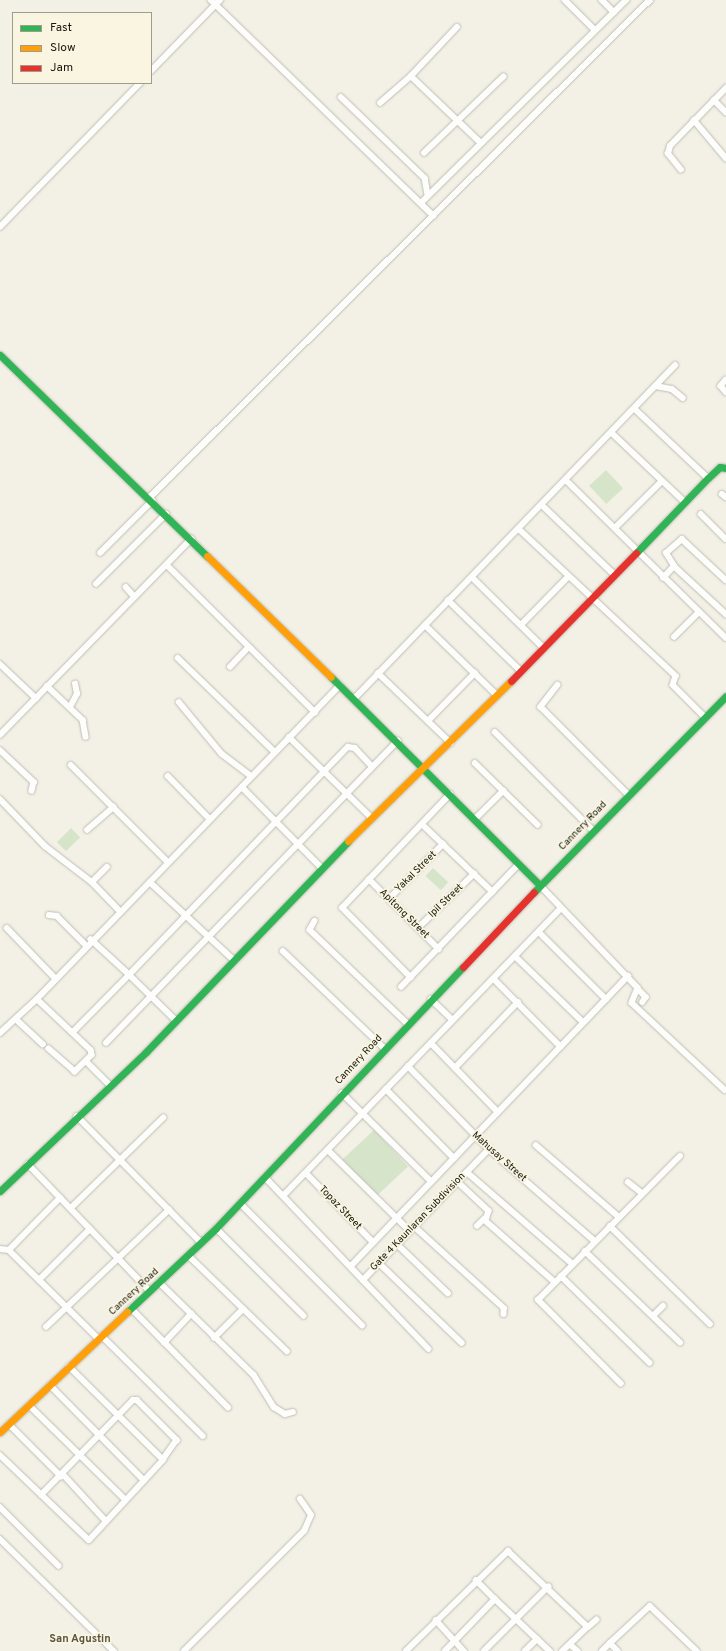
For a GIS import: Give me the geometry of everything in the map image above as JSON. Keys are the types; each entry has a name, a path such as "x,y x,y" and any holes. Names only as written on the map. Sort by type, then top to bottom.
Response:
{"street":[{"path":"211,0 218,2 434,216"},
{"path":"565,0 595,30"},
{"path":"602,0 614,12"},
{"path":"421,203 626,0"},
{"path":"100,553 151,499 650,0"},
{"path":"152,70 218,2"},
{"path":"380,103 411,76 457,27"},
{"path":"411,76 481,143"},
{"path":"424,154 503,77"},
{"path":"0,227 139,84"},
{"path":"680,170 668,150 694,120 726,88"},
{"path":"341,98 424,178 428,195"},
{"path":"714,100 726,112"},
{"path":"694,120 726,158"},
{"path":"0,355 151,499 423,766 628,976 646,997 643,1002"},
{"path":"354,699 448,600 567,480 675,366"},
{"path":"726,380 721,386 726,392"},
{"path":"656,386 672,389 683,398"},
{"path":"635,409 708,478"},
{"path":"612,433 685,502"},
{"path":"0,1191 176,1021 371,817 423,766 451,743 520,670 720,466 726,468"},
{"path":"567,480 663,578 726,638"},
{"path":"615,528 662,481"},
{"path":"542,505 614,574"},
{"path":"96,584 166,514"},
{"path":"700,514 725,536"},
{"path":"519,529 591,599 614,615 676,676 673,686 705,717"},
{"path":"726,580 682,538 666,553 674,566 726,614"},
{"path":"0,735 191,539"},
{"path":"167,565 248,648 315,712"},
{"path":"663,578 674,566"},
{"path":"472,577 543,647"},
{"path":"521,625 568,577"},
{"path":"126,587 135,597"},
{"path":"448,600 520,670"},
{"path":"674,636 699,612"},
{"path":"425,624 497,695"},
{"path":"230,667 248,648"},
{"path":"178,658 274,752"},
{"path":"0,664 36,698"},
{"path":"378,673 451,743"},
{"path":"428,721 475,673"},
{"path":"70,707 77,694 75,684"},
{"path":"0,1033 37,999 86,945 150,882 340,685"},
{"path":"558,685 541,707 628,794"},
{"path":"47,686 83,720 86,737"},
{"name":"Cannery Road","path":"0,1432 216,1228 384,1048 540,885 726,696"},
{"path":"179,702 222,754 251,776"},
{"path":"495,732 593,830"},
{"path":"289,737 349,793 371,817"},
{"path":"106,1043 349,793 372,766 398,741"},
{"path":"74,1032 350,746 372,766"},
{"path":"0,750 34,782 32,791"},
{"path":"475,763 538,825"},
{"path":"71,765 168,862"},
{"path":"168,776 210,819"},
{"path":"242,787 275,824 322,868"},
{"path":"475,819 503,791"},
{"path":"411,978 342,912 343,906 450,794"},
{"path":"0,798 45,846 92,882 120,911"},
{"path":"88,830 113,807"},
{"path":"422,824 493,892"},
{"name":"Yakal Street","path":"389,899 443,844"},
{"path":"401,988 520,864"},
{"path":"92,882 107,867"},
{"name":"Ipil Street","path":"418,928 474,874"},
{"name":"Apitong Street","path":"369,879 439,949"},
{"path":"150,882 234,960"},
{"path":"283,1196 329,1151 363,1112 431,1043 452,1019 494,979 561,908"},
{"path":"49,914 57,916 86,945"},
{"path":"315,921 310,930 408,1024"},
{"path":"7,928 56,979"},
{"path":"539,932 606,999"},
{"path":"91,940 176,1021"},
{"path":"283,951 384,1048"},
{"path":"515,956 583,1022"},
{"path":"351,1266 628,976"},
{"path":"494,979 518,1002 560,1047"},
{"path":"639,990 632,1003 725,1090"},
{"path":"37,999 74,1032 91,1050 87,1062 78,1071 72,1071 49,1049"},
{"path":"431,999 452,1019"},
{"path":"455,1068 518,1002"},
{"path":"16,1019 43,1044"},
{"path":"431,1043 498,1112"},
{"path":"87,1062 110,1085"},
{"name":"Mahusay Street","path":"408,1066 475,1136 595,1241"},
{"path":"386,1089 454,1158"},
{"path":"342,1093 363,1112 431,1182"},
{"path":"77,1116 201,1242"},
{"path":"71,1208 164,1118"},
{"path":"536,1145 619,1217"},
{"name":"Gate 4 Kaunlaran Subdivision","path":"265,1176 363,1280 489,1149"},
{"path":"329,1151 410,1231"},
{"path":"621,1384 538,1301 585,1251 680,1156"},
{"path":"28,1164 150,1290"},
{"path":"467,1172 573,1264"},
{"name":"Topaz Street","path":"306,1174 374,1242"},
{"path":"458,1182 489,1211 477,1226"},
{"path":"628,1182 642,1193"},
{"path":"9,1250 60,1198"},
{"path":"240,1203 362,1325"},
{"path":"46,1327 169,1210"},
{"path":"484,1219 555,1282"},
{"path":"414,1226 504,1308 504,1314"},
{"path":"610,1226 710,1324"},
{"path":"216,1228 304,1316"},
{"path":"39,1280 90,1229"},
{"path":"397,1244 448,1292"},
{"path":"0,1249 9,1250 65,1308 100,1337 203,1436"},
{"path":"585,1251 680,1342"},
{"path":"188,1255 287,1351"},
{"path":"379,1263 462,1343"},
{"path":"561,1276 650,1364"},
{"path":"363,1280 429,1349"},
{"path":"159,1282 214,1338 257,1378 274,1407 285,1414 293,1412"},
{"path":"653,1316 663,1306"},
{"path":"131,1308 228,1407"},
{"path":"214,1338 243,1310"},
{"path":"164,1343 191,1314"},
{"path":"69,1367 163,1460"},
{"path":"50,1385 144,1480"},
{"path":"0,1455 41,1495 87,1539 93,1537 163,1460 177,1440 138,1400 133,1400 81,1456 41,1495"},
{"path":"29,1405 126,1499"},
{"path":"9,1424 62,1475 106,1521"},
{"path":"184,1651 304,1531 311,1515 300,1499"},
{"path":"0,1507 59,1566"},
{"path":"0,1539 114,1651"},
{"path":"406,1651 476,1580 508,1551 548,1587 588,1627"},
{"path":"476,1580 550,1651"},
{"path":"484,1651 548,1587"},
{"path":"445,1651 495,1599"},
{"path":"602,1651 650,1606 698,1651"},
{"path":"436,1620 464,1651"},
{"path":"563,1651 596,1620"},
{"path":"525,1651 537,1640"},
{"path":"610,1643 618,1651"},
{"path":"571,1645 578,1651"}],"green space":[{"path":"606,470 623,488 606,504 589,486"},
{"path":"71,828 80,837 66,851 57,842"},
{"path":"433,868 448,882 441,890 425,876"},
{"path":"374,1130 408,1167 375,1197 341,1161"}],"traffic: fast":[{"path":"0,355 207,556"},
{"path":"636,553 708,478 720,467 726,468"},
{"path":"331,677 540,885"},
{"path":"534,892 726,696"},
{"path":"0,1191 146,1052 348,841"},
{"path":"127,1312 216,1228 463,967"}],"traffic: slow":[{"path":"207,556 331,677"},
{"path":"348,841 511,681"},
{"path":"0,1432 127,1312"}],"traffic: jam":[{"path":"511,681 636,553"},
{"path":"463,967 534,892"}],"district":[{"name":"San Agustin","path":"80,1639"}]}
